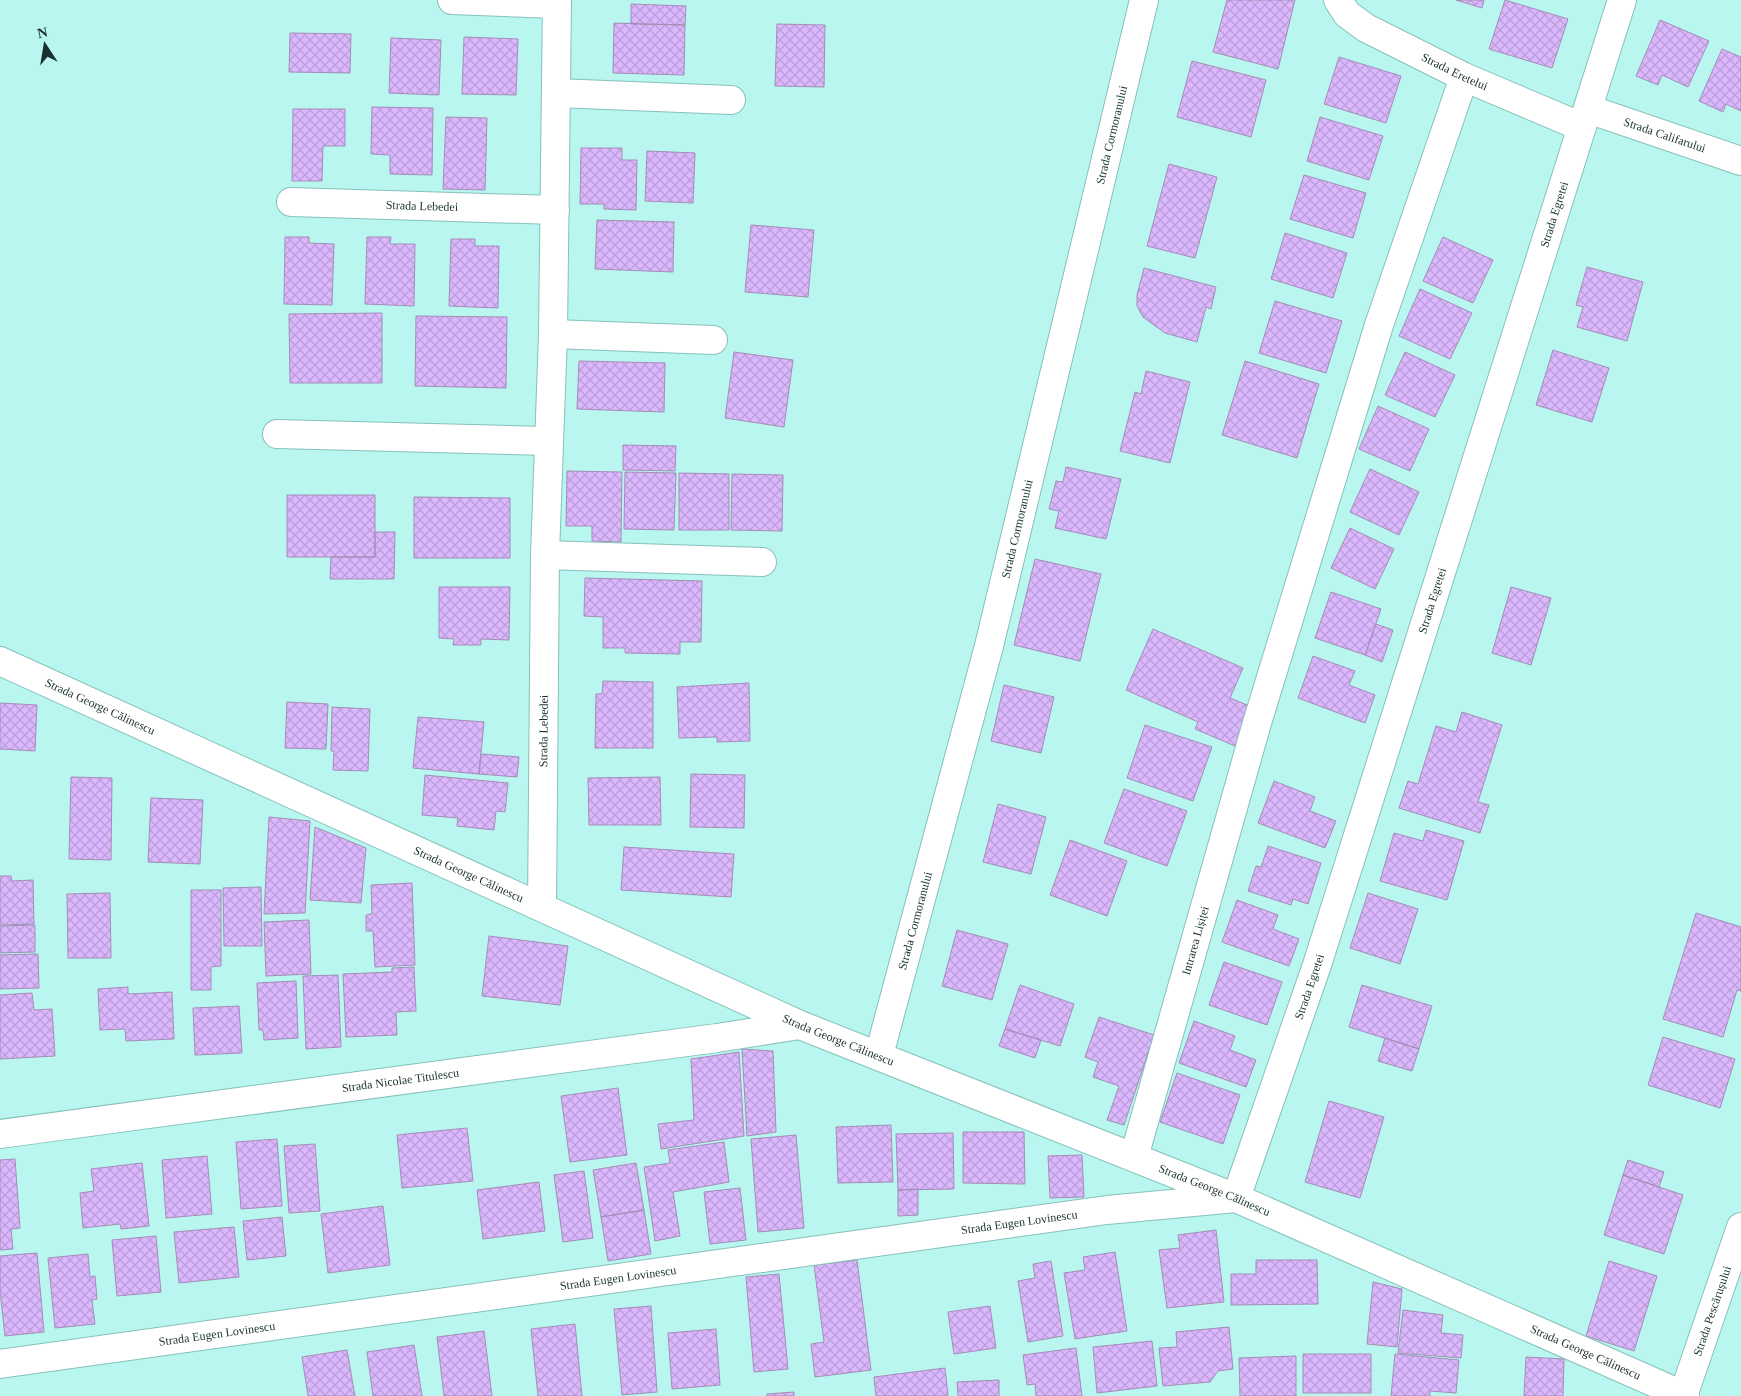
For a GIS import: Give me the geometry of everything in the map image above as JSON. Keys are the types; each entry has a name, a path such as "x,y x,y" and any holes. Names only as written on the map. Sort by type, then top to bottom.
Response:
{"street":[{"name":"Strada Lebedei","path":"452,0 557,2 553,334 545,555 542,907"},
{"name":"Strada Cormoranului","path":"879,1055 989,646 1144,0"},
{"name":"Strada Eretelui","path":"1338,0 1347,14 1366,28 1464,77 1585,118"},
{"name":"Strada Egretei","path":"1236,1198 1317,965 1622,0"},
{"name":"Intrarea Lișiței","path":"1134,1157 1257,723 1379,325 1464,77"},
{"path":"556,93 732,100"},
{"name":"Strada Califarului","path":"1585,118 1741,161"},
{"name":"Strada Lebedei","path":"291,202 555,210"},
{"path":"553,334 714,340"},
{"path":"277,434 549,441"},
{"path":"545,555 762,562"},
{"name":"Strada George Călinescu","path":"0,661 195,752 800,1024 1236,1198 1684,1396"},
{"name":"Strada Nicolae Titulescu","path":"0,1134 707,1040 800,1024"},
{"name":"Strada Eugen Lovinescu","path":"0,1364 1107,1210 1236,1198"},
{"name":"Strada Pescărușului","path":"1684,1396 1741,1227"}],"building":[{"path":"1227,0 1295,0 1278,69 1213,52"},
{"path":"1456,0 1484,0 1482,8"},
{"path":"1505,0 1568,19 1552,68 1489,49"},
{"path":"631,4 686,6 685,25 631,24"},
{"path":"1660,20 1709,41 1688,87 1662,75 1658,85 1636,76"},
{"path":"614,23 685,25 684,75 613,73"},
{"path":"777,24 825,25 824,87 775,86"},
{"path":"290,33 351,34 350,73 289,72"},
{"path":"464,37 518,39 516,95 462,94"},
{"path":"391,38 441,40 439,95 389,93"},
{"path":"1722,49 1741,57 1741,111 1726,104 1723,112 1699,101"},
{"path":"1339,57 1401,76 1386,123 1324,104"},
{"path":"1192,61 1266,80 1251,137 1177,117"},
{"path":"372,107 433,108 432,175 390,174 390,155 371,154"},
{"path":"293,109 345,109 345,146 323,146 322,181 292,181"},
{"path":"446,117 487,118 485,190 443,189"},
{"path":"1320,117 1383,136 1369,180 1307,161"},
{"path":"581,148 622,148 622,160 637,160 636,210 604,209 604,204 580,204"},
{"path":"647,151 695,153 693,203 645,201"},
{"path":"1169,164 1217,177 1195,258 1147,246"},
{"path":"1304,175 1366,193 1353,238 1290,219"},
{"path":"597,220 674,222 673,272 595,269"},
{"path":"751,225 814,230 808,297 745,292"},
{"path":"1285,233 1347,253 1333,298 1271,279"},
{"path":"285,237 309,237 309,243 334,244 332,305 284,304"},
{"path":"367,237 391,237 390,244 415,244 414,306 365,304"},
{"path":"1443,237 1493,260 1473,303 1423,281"},
{"path":"451,239 475,239 475,246 499,246 498,308 449,306"},
{"path":"1587,267 1643,282 1627,341 1577,327 1583,307 1576,305"},
{"path":"1144,268 1216,287 1211,309 1206,307 1197,342 1165,333 1143,317 1137,306 1137,295"},
{"path":"1420,289 1472,313 1450,359 1399,336"},
{"path":"1275,301 1342,321 1326,373 1259,353"},
{"path":"382,313 382,383 290,383 289,314"},
{"path":"416,316 507,317 506,388 415,386"},
{"path":"1553,350 1609,368 1592,422 1536,405"},
{"path":"734,352 793,360 784,427 725,418"},
{"path":"1405,352 1455,375 1435,417 1385,395"},
{"path":"579,361 665,363 664,412 577,409"},
{"path":"1245,361 1319,384 1297,458 1222,435"},
{"path":"1146,371 1190,382 1170,463 1120,451 1135,392 1141,394"},
{"path":"1378,406 1429,429 1410,471 1359,449"},
{"path":"623,445 676,446 675,471 623,470"},
{"path":"1066,467 1121,479 1106,539 1055,528 1059,511 1049,509 1056,481 1063,482"},
{"path":"1370,469 1419,492 1399,535 1350,512"},
{"path":"567,471 622,472 621,542 592,541 592,526 566,526"},
{"path":"625,472 676,473 674,530 624,529"},
{"path":"679,473 729,474 729,530 679,530"},
{"path":"732,474 783,475 782,531 731,530"},
{"path":"287,495 375,495 375,557 287,557"},
{"path":"414,497 510,498 510,558 414,558"},
{"path":"1350,528 1394,549 1375,589 1331,568"},
{"path":"375,532 395,532 394,579 330,579 331,557 375,557"},
{"path":"1035,559 1101,574 1080,661 1014,645"},
{"path":"585,578 702,581 701,642 680,642 680,654 625,653 625,648 603,648 603,617 584,616"},
{"path":"439,587 510,587 509,640 481,639 481,645 453,645 454,639 439,638"},
{"path":"1511,587 1551,598 1531,665 1492,653"},
{"path":"1331,592 1381,609 1365,655 1315,638"},
{"path":"1376,624 1393,630 1382,662 1365,655"},
{"path":"1153,629 1243,668 1230,698 1252,707 1235,746 1195,729 1198,722 1126,690"},
{"path":"1313,656 1355,671 1349,685 1375,695 1365,723 1298,698"},
{"path":"603,681 653,682 653,748 595,748 596,694 602,694"},
{"path":"749,683 750,741 717,742 717,737 679,738 677,687"},
{"path":"1004,685 1054,697 1041,753 991,741"},
{"path":"287,702 328,704 326,749 285,748"},
{"path":"0,703 37,705 35,751 0,749"},
{"path":"332,707 370,709 368,771 333,770 334,751 331,751"},
{"path":"1462,712 1502,725 1478,802 1489,805 1480,833 1399,808 1408,781 1418,784 1436,726 1456,732"},
{"path":"418,717 484,722 479,774 413,768"},
{"path":"1145,725 1212,747 1193,801 1127,778"},
{"path":"481,754 519,757 517,777 479,774"},
{"path":"691,774 745,775 744,828 690,827"},
{"path":"425,775 508,783 505,812 496,811 494,830 457,826 458,818 422,815"},
{"path":"71,777 112,778 111,860 69,859"},
{"path":"660,777 661,825 589,825 588,778"},
{"path":"1274,781 1315,797 1310,811 1336,821 1325,848 1258,823"},
{"path":"1124,789 1187,811 1167,866 1104,843"},
{"path":"151,798 203,800 200,864 148,862"},
{"path":"998,804 1046,817 1031,874 983,862"},
{"path":"269,817 310,821 305,913 264,914"},
{"path":"315,827 366,848 361,903 310,900"},
{"path":"1426,830 1464,841 1447,900 1380,881 1394,833 1423,841"},
{"path":"1070,840 1127,861 1107,916 1050,895"},
{"path":"1268,846 1321,863 1308,904 1293,899 1291,905 1248,891 1256,866 1261,867"},
{"path":"624,847 734,854 731,897 621,890"},
{"path":"0,876 11,876 12,881 33,880 34,924 0,925"},
{"path":"412,883 415,965 375,967 373,931 366,931 366,915 372,914 371,885"},
{"path":"261,887 262,946 224,946 223,888"},
{"path":"191,890 221,890 221,966 211,967 211,990 191,990"},
{"path":"110,893 111,958 68,958 67,894"},
{"path":"1368,893 1418,909 1400,964 1350,948"},
{"path":"1237,900 1278,915 1273,929 1299,939 1289,966 1222,942"},
{"path":"1696,913 1741,927 1741,991 1737,990 1723,1037 1663,1019"},
{"path":"309,920 311,974 266,976 264,922"},
{"path":"35,925 35,952 0,953 0,926"},
{"path":"957,930 1008,944 992,1000 942,986"},
{"path":"489,936 568,946 560,1005 482,996"},
{"path":"38,954 39,988 0,989 0,955"},
{"path":"1224,962 1282,982 1267,1025 1209,1005"},
{"path":"414,967 416,1011 396,1012 397,1035 346,1037 343,974 392,972 392,968"},
{"path":"338,975 341,1047 306,1049 303,976"},
{"path":"296,981 298,1038 264,1040 263,1030 259,1030 257,983"},
{"path":"1020,985 1074,1004 1060,1046 1005,1029"},
{"path":"1362,985 1432,1006 1419,1049 1349,1027"},
{"path":"128,987 128,994 172,992 174,1039 126,1041 125,1029 100,1030 98,989"},
{"path":"32,993 34,1010 52,1009 55,1056 0,1059 0,995"},
{"path":"239,1006 242,1053 195,1055 193,1008"},
{"path":"1099,1017 1154,1035 1124,1125 1107,1120 1119,1086 1093,1077 1098,1062 1085,1057"},
{"path":"1194,1021 1235,1036 1230,1050 1256,1060 1246,1087 1179,1063"},
{"path":"1005,1029 1041,1040 1035,1058 999,1046"},
{"path":"1663,1037 1735,1059 1720,1108 1648,1085"},
{"path":"1385,1038 1419,1049 1412,1071 1378,1061"},
{"path":"742,1049 773,1051 776,1132 747,1136"},
{"path":"739,1052 744,1136 661,1149 658,1124 694,1120 691,1059"},
{"path":"1177,1073 1240,1095 1223,1144 1160,1122"},
{"path":"618,1088 627,1155 570,1162 561,1096"},
{"path":"1329,1101 1384,1117 1360,1198 1305,1182"},
{"path":"891,1125 893,1182 838,1183 836,1127"},
{"path":"467,1128 473,1181 402,1188 397,1135"},
{"path":"963,1132 1024,1132 1025,1184 963,1183"},
{"path":"953,1133 954,1189 898,1190 896,1134"},
{"path":"796,1135 804,1228 758,1232 751,1139"},
{"path":"277,1139 282,1206 241,1209 236,1142"},
{"path":"724,1142 729,1182 673,1192 680,1236 655,1241 644,1167 670,1163 668,1150"},
{"path":"315,1144 320,1211 289,1213 284,1146"},
{"path":"1082,1155 1084,1197 1050,1198 1048,1156"},
{"path":"207,1156 212,1214 166,1218 162,1160"},
{"path":"15,1159 20,1228 11,1229 13,1249 0,1250 0,1160"},
{"path":"1628,1160 1664,1172 1659,1187 1623,1175"},
{"path":"142,1163 149,1226 121,1229 120,1224 83,1228 80,1193 94,1191 91,1169"},
{"path":"636,1163 644,1210 601,1217 593,1170"},
{"path":"584,1171 593,1238 563,1242 554,1175"},
{"path":"1623,1175 1683,1195 1664,1254 1604,1235"},
{"path":"539,1182 545,1231 483,1239 477,1190"},
{"path":"740,1188 746,1240 710,1244 704,1192"},
{"path":"918,1189 918,1215 898,1216 898,1190"},
{"path":"383,1206 390,1265 328,1273 321,1214"},
{"path":"644,1210 651,1254 608,1261 601,1217"},
{"path":"282,1217 286,1256 247,1260 243,1221"},
{"path":"234,1227 239,1277 179,1283 174,1232"},
{"path":"1216,1230 1224,1302 1167,1308 1159,1250 1180,1248 1178,1235"},
{"path":"156,1236 161,1292 117,1296 112,1240"},
{"path":"1115,1252 1127,1331 1075,1339 1064,1273 1085,1270 1083,1257"},
{"path":"37,1253 44,1332 5,1336 0,1291 0,1256"},
{"path":"88,1254 90,1277 95,1276 97,1299 92,1300 95,1324 55,1328 48,1258"},
{"path":"857,1260 871,1370 815,1377 811,1344 824,1342 814,1265"},
{"path":"1256,1260 1317,1260 1318,1304 1231,1305 1231,1274 1256,1274"},
{"path":"1051,1261 1063,1336 1028,1342 1018,1281 1035,1278 1033,1264"},
{"path":"1609,1261 1657,1276 1634,1351 1586,1336"},
{"path":"779,1274 788,1369 754,1372 746,1277"},
{"path":"1373,1282 1402,1289 1397,1347 1367,1344"},
{"path":"651,1306 657,1392 622,1395 614,1309"},
{"path":"990,1306 996,1348 954,1354 948,1312"},
{"path":"1403,1310 1443,1315 1441,1333 1463,1335 1461,1358 1398,1353"},
{"path":"575,1324 582,1396 538,1396 531,1329"},
{"path":"1229,1327 1233,1369 1218,1371 1210,1382 1163,1386 1159,1348 1177,1347 1176,1332"},
{"path":"716,1329 720,1385 672,1389 668,1333"},
{"path":"484,1331 492,1396 444,1396 437,1337"},
{"path":"1152,1341 1157,1386 1097,1393 1093,1347"},
{"path":"414,1345 422,1396 373,1396 367,1352"},
{"path":"1076,1348 1082,1396 1036,1396 1035,1384 1027,1385 1023,1355"},
{"path":"347,1350 355,1396 308,1396 302,1357"},
{"path":"1303,1354 1371,1354 1371,1393 1303,1393"},
{"path":"1395,1354 1459,1360 1456,1393 1430,1391 1430,1396 1391,1396"},
{"path":"1296,1356 1296,1396 1240,1396 1239,1358"},
{"path":"1526,1357 1564,1359 1563,1396 1524,1396"},
{"path":"945,1368 948,1396 876,1396 874,1377"},
{"path":"999,1380 999,1396 958,1396 957,1382"},
{"path":"794,1392 794,1396 767,1396 767,1394"}]}
